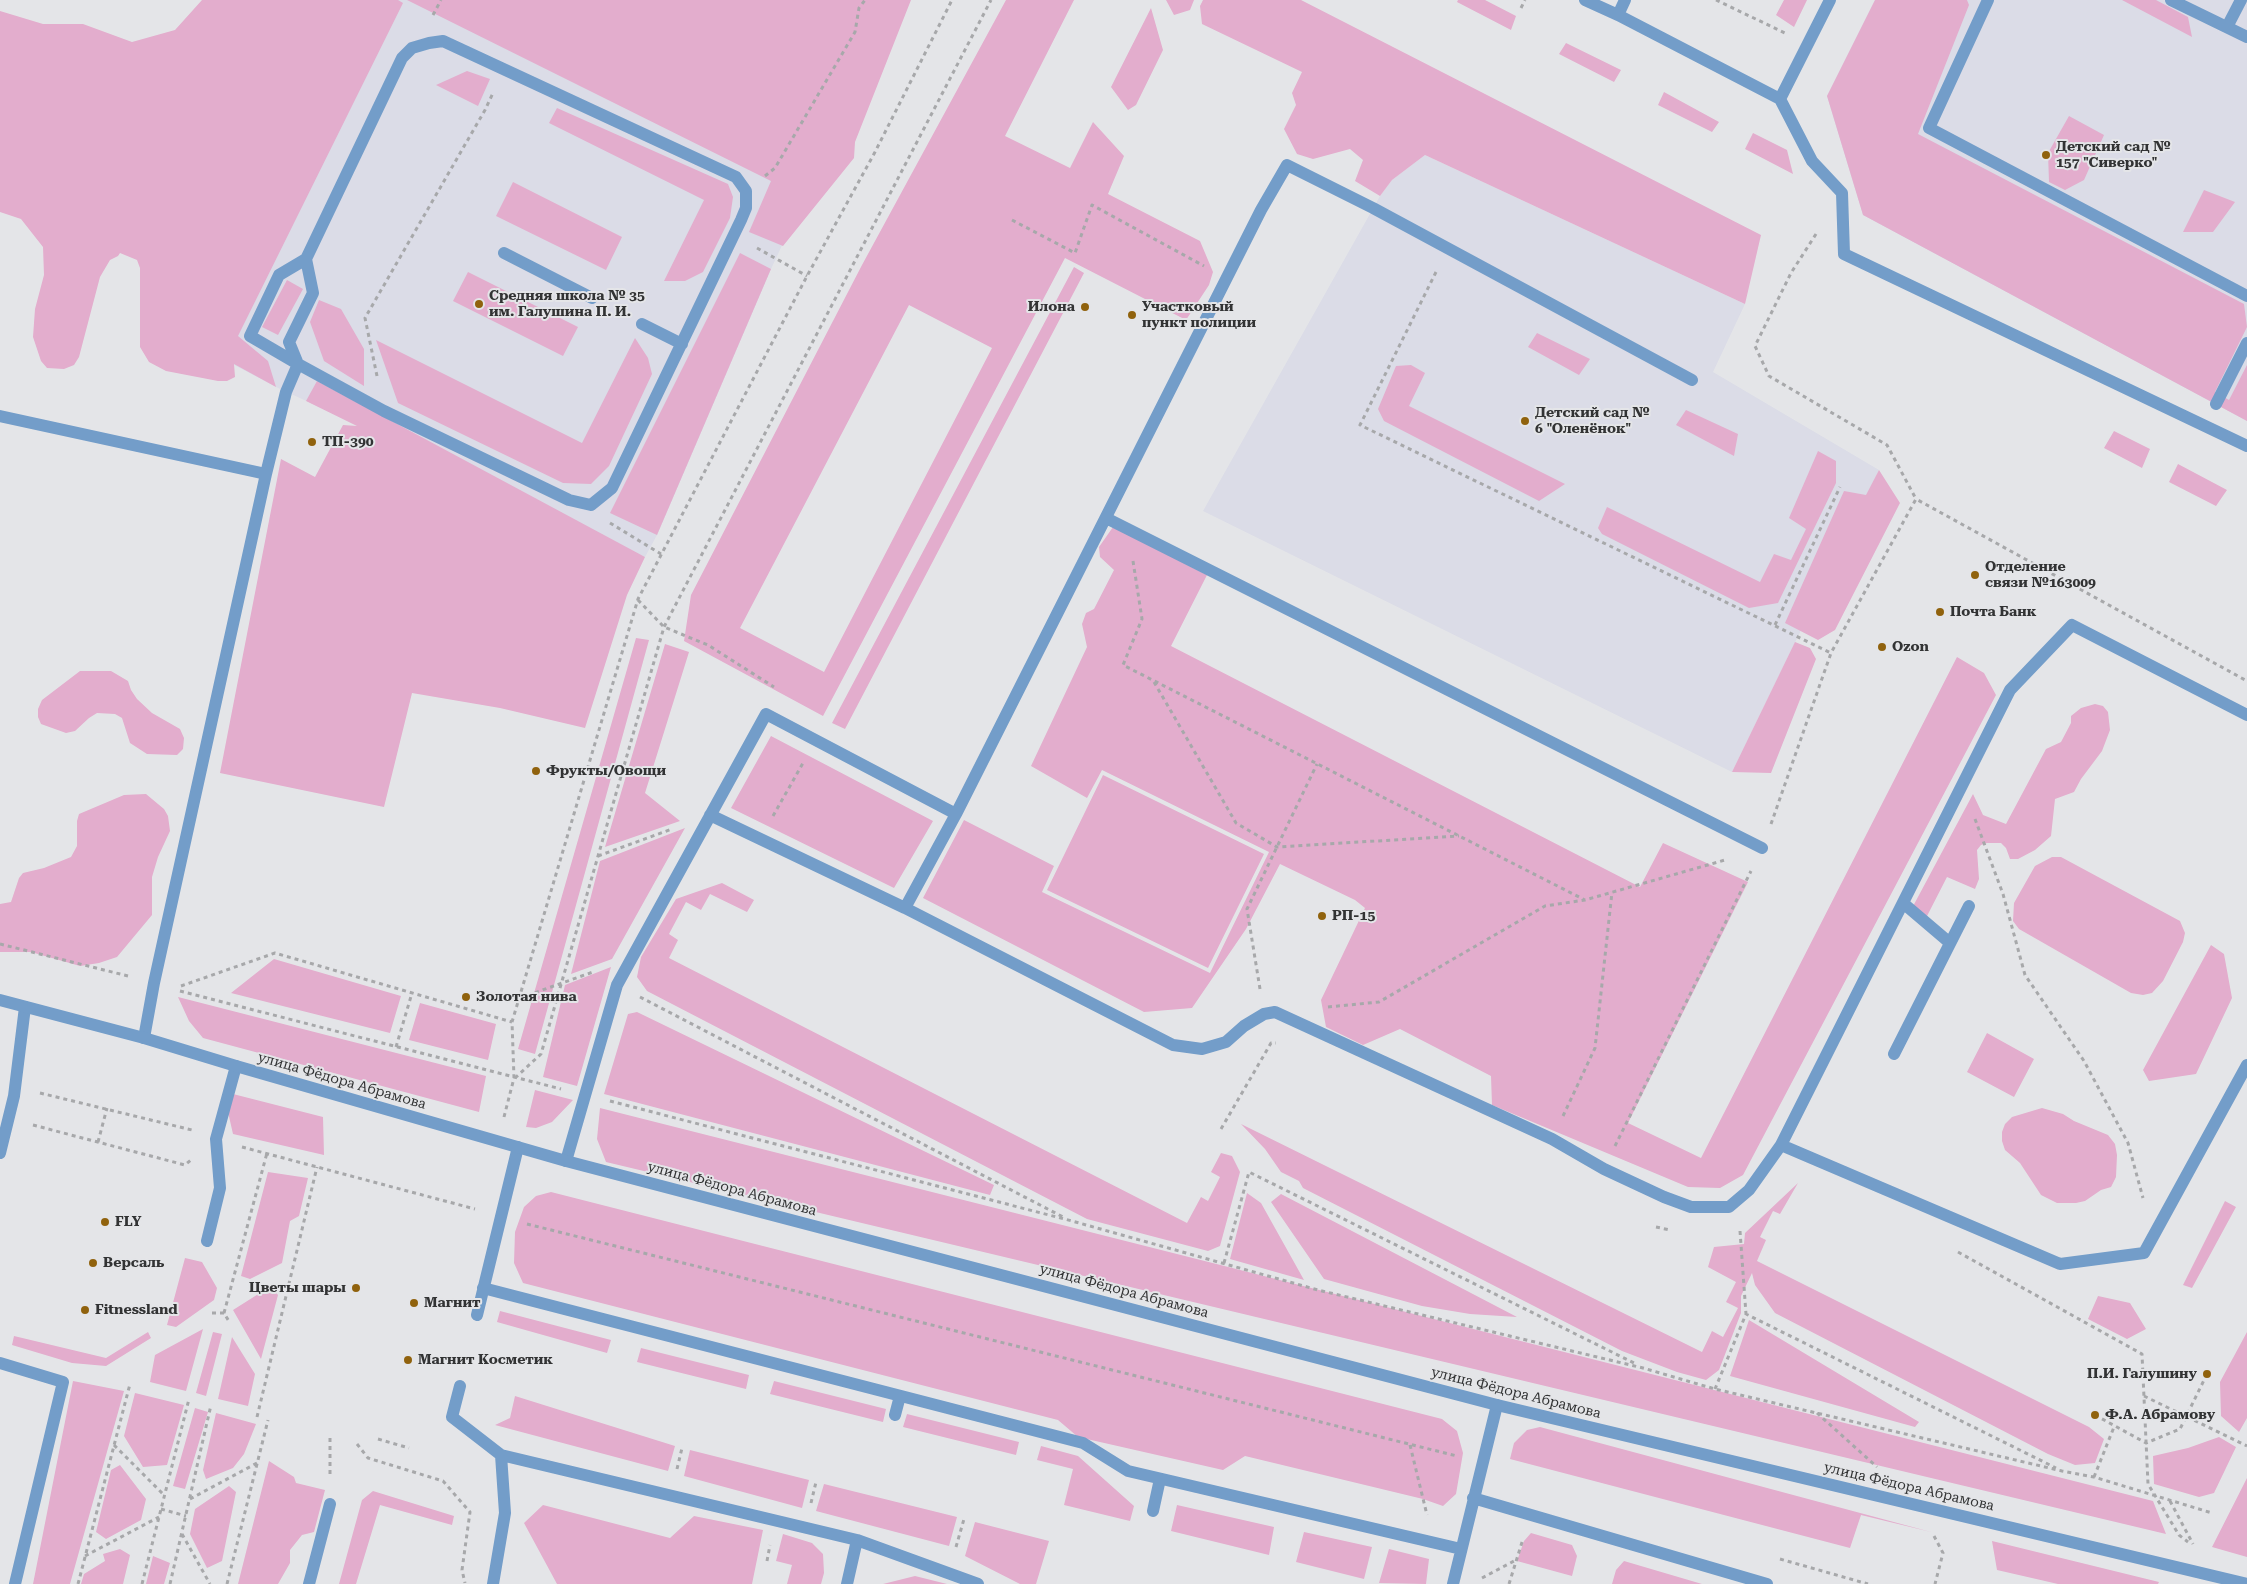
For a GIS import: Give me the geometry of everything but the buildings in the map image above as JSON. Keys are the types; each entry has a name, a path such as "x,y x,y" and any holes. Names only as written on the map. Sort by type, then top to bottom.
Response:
{"street":[{"path":"1585,0 1618,15 1780,99 1812,162 1842,193 1844,254 2247,446"},
{"path":"1618,15 1625,0"},
{"path":"1780,99 1830,0"},
{"path":"1988,0 1930,128 2247,296"},
{"path":"2171,0 2247,37"},
{"path":"2227,27 2241,0"},
{"path":"444,41 736,177 746,191 746,208 734,236 612,488 591,505 569,500 384,411 250,336 279,275 306,259 402,58 412,48 429,42 444,41"},
{"path":"905,908 956,814 1261,210 1287,165 1373,208 1692,380"},
{"path":"504,253 592,298"},
{"path":"144,1038 154,983 266,474 286,392 298,364 289,342 313,293 306,259"},
{"path":"642,324 682,344"},
{"path":"2216,404 2247,343"},
{"path":"0,416 266,474"},
{"path":"1106,518 1762,848"},
{"path":"710,815 905,908 1173,1045 1202,1049 1226,1042 1244,1026 1264,1014 1275,1012 1552,1140 1604,1169 1664,1197 1691,1207 1729,1206 1749,1190 1781,1144 2010,690 2072,624 2247,715"},
{"path":"566,1161 617,985 766,714 956,814"},
{"path":"1903,903 1950,943"},
{"path":"1894,1054 1969,906"},
{"name":"улица Фёдора Абрамова","path":"0,1000 144,1038 566,1161 1497,1404 2247,1584"},
{"path":"0,1153 4,1126 14,1096 25,1007"},
{"path":"1781,1144 2060,1264 2144,1253 2247,1065"},
{"path":"207,1241 220,1188 216,1140 236,1066"},
{"path":"477,1315 518,1147"},
{"path":"483,1288 1082,1443 1128,1471 1462,1549"},
{"path":"0,1364 63,1382 15,1584"},
{"path":"460,1386 452,1417 501,1454 857,1540 978,1584"},
{"path":"895,1415 900,1396"},
{"path":"1453,1584 1497,1404"},
{"path":"493,1584 505,1513 501,1454"},
{"path":"1153,1512 1160,1479"},
{"path":"1473,1498 1767,1584"},
{"path":"310,1584 330,1504"},
{"path":"847,1584 857,1540"}],"path":[{"path":"746,191 775,168 855,32 859,8 865,0"},
{"path":"504,1117 514,1078 512,1022 638,599 807,276 875,152 952,0"},
{"path":"514,1078 541,1054 664,627 991,0"},
{"path":"1521,8 1525,0"},
{"path":"1716,0 1808,44"},
{"path":"384,411 365,318 485,110"},
{"path":"1012,220 1075,253 1092,205 1227,278"},
{"path":"1818,231 1791,273 1755,346 1769,376 1887,445 1916,499 2247,681"},
{"path":"734,236 778,258 807,276"},
{"path":"1448,248 1360,425 1831,653"},
{"path":"1775,625 1840,487"},
{"path":"1604,1169 1762,848 1831,653 1916,499"},
{"path":"591,505 603,519 661,554"},
{"path":"1129,531 1142,619 1123,665 1585,900"},
{"path":"638,599 664,627 708,645 781,692 792,728"},
{"path":"1154,682 1236,823 1277,847 1460,836"},
{"path":"772,818 807,755"},
{"path":"1222,1129 1271,1043 1264,1014 1246,909 1317,764"},
{"path":"1962,786 2003,894 2024,975 2084,1061 2128,1143 2146,1206"},
{"path":"597,857 681,826"},
{"path":"1323,1008 1380,1002 1545,906 1585,900 1762,848"},
{"path":"1552,1140 1595,1048 1612,892"},
{"path":"0,944 154,983"},
{"path":"512,1022 275,953 173,989 570,1091"},
{"path":"520,998 595,971"},
{"path":"617,985 1072,1221"},
{"path":"396,1047 412,993"},
{"path":"1271,1043 1280,1043"},
{"path":"35,1091 199,1131 216,1140 481,1210"},
{"path":"609,1100 1072,1221 1318,1290 1643,1368 1714,1389 2094,1477 2212,1513"},
{"path":"98,1142 106,1108"},
{"path":"26,1123 185,1165 216,1140"},
{"path":"230,1323 224,1313 267,1153"},
{"path":"257,1417 317,1167"},
{"path":"1224,1263 1249,1172 1643,1368"},
{"path":"519,1222 1458,1456"},
{"path":"1714,1389 1746,1314 1740,1231 1746,1224"},
{"path":"1656,1227 1675,1230"},
{"path":"1732,1231 1740,1231"},
{"path":"1952,1248 2142,1354 2148,1484 2179,1535 2194,1547 2170,1500"},
{"path":"212,1314 224,1313"},
{"path":"1746,1314 2062,1471"},
{"path":"2095,1415 2114,1427 2146,1442 2180,1429 2207,1374"},
{"path":"78,1584 130,1384"},
{"path":"2144,1396 2247,1446"},
{"path":"142,1584 189,1399"},
{"path":"170,1584 211,1405"},
{"path":"1816,1413 1876,1466"},
{"path":"227,1584 268,1420"},
{"path":"2094,1477 2114,1427"},
{"path":"330,1438 330,1504"},
{"path":"378,1439 409,1448"},
{"path":"357,1444 368,1458 444,1481 470,1512 462,1570 465,1584"},
{"path":"114,1445 165,1496"},
{"path":"1410,1445 1434,1542"},
{"path":"190,1500 257,1463"},
{"path":"161,1509 186,1516"},
{"path":"85,1556 159,1517"},
{"path":"1932,1532 1943,1553 1935,1584"},
{"path":"181,1533 210,1584"},
{"path":"1509,1584 1515,1561 1526,1534"},
{"path":"1479,1579 1515,1561"}],"shaded area":[{"path":"202,0 398,0 403,3 238,336 268,361 276,387 234,364 235,377 227,381 218,381 166,371 149,362 140,347 140,268 137,260 120,253 110,260 100,277 79,357 74,365 64,369 47,368 41,361 33,337 35,309 44,275 43,247 21,219 0,212 0,11 43,24 83,24 132,42 175,30"},
{"name":"Средняя школа № 35 им. Галушина П. И.","path":"350,0 885,0 812,181 771,269 657,535 645,557 276,387 185,339"},
{"path":"407,0 911,0 855,142 854,158 783,246 749,232 771,181"},
{"path":"1006,0 1074,0 1005,136 1070,168 1093,122 1124,156 1108,194 1200,241 1213,272 1209,285 1186,320 1065,258 823,716 684,641 691,595 862,265","holes":["909,305 992,348 824,672 740,628"]},
{"path":"1166,0 1194,0 1190,10 1174,15"},
{"path":"1203,0 1301,0 1761,235 1745,304 1425,155 1392,180 1380,196 1355,181 1363,160 1350,149 1313,159 1297,154 1284,129 1296,105 1292,93 1302,72 1202,24 1200,6"},
{"path":"1458,0 1485,0 1516,16 1511,30 1457,2"},
{"path":"1784,0 1807,0 1794,27 1776,15"},
{"name":"Детский сад № 157 \"Сиверко\"","path":"1875,0 2247,0 2247,421 1863,215 1827,96"},
{"path":"1875,0 1967,0 1969,5 1918,134 2244,304 2247,327 2215,392 2229,400 2247,365 2247,421 1863,215 1827,96"},
{"path":"2122,0 2156,0 2188,17 2192,37"},
{"path":"1151,8 1163,50 1136,105 1128,110 1111,87"},
{"path":"1566,43 1621,70 1614,82 1559,54"},
{"path":"467,71 490,79 478,106 436,85"},
{"path":"1664,92 1719,122 1712,132 1658,105"},
{"path":"557,108 728,184 733,197 730,218 703,272 685,281 664,281 704,200 549,123"},
{"path":"2069,116 2104,135 2084,180 2065,190 2049,182 2048,153"},
{"path":"1753,133 1787,150 1793,174 1745,149"},
{"name":"Детский сад № 6 \"Оленёнок\"","path":"1425,155 1745,304 1713,372 1879,470 1732,772 1203,511 1380,196 1392,180"},
{"path":"513,182 622,237 606,270 496,216"},
{"path":"2204,190 2235,202 2213,232 2183,232"},
{"path":"740,253 771,269 657,535 610,513"},
{"path":"1074,267 1084,273 845,729 832,723"},
{"path":"468,272 578,327 563,356 453,301"},
{"path":"287,280 303,289 278,335 262,327"},
{"path":"319,300 341,309 364,349 364,386 324,361 310,322"},
{"path":"1537,333 1590,359 1579,375 1528,347"},
{"path":"635,338 648,358 652,374 609,466 591,484 563,483 398,403 376,340 582,443"},
{"path":"1411,365 1425,373 1409,406 1565,484 1539,501 1384,421 1378,409 1396,366"},
{"path":"317,381 645,557 627,595 585,728 500,708 412,693 384,807 220,773 281,459 315,477 343,425 357,426 306,401"},
{"path":"1686,410 1738,434 1734,456 1676,425"},
{"path":"2114,431 2150,449 2142,468 2104,448"},
{"path":"1818,451 1836,461 1836,483 1778,603 1749,608 1602,534 1598,528 1607,507 1760,582 1774,554 1791,560 1806,529 1789,518"},
{"path":"2178,464 2227,490 2216,506 2169,482"},
{"path":"1879,470 1900,503 1835,630 1818,640 1785,623 1844,491 1866,495"},
{"path":"1113,527 1207,575 1171,646 1640,887 1663,843 1748,882 1628,1123 1701,1158 1957,657 1984,673 1996,695 1743,1175 1720,1188 1688,1187 1492,1105 1491,1076 1400,1029 1363,1045 1326,1027 1321,1000 1365,908 1355,900 1280,864 1246,929 1192,1008 1144,1012 923,898 964,820 1054,866 1042,892 1210,973 1269,852 1102,770 1087,798 1031,766 1087,647 1082,624 1086,613 1094,609 1114,570 1100,557 1099,547"},
{"path":"636,638 649,640 535,1054 518,1049"},
{"path":"1795,642 1810,648 1816,659 1771,773 1732,772"},
{"path":"665,644 689,652 645,793 680,821 605,847"},
{"path":"80,671 111,671 128,681 137,699 152,713 180,729 184,738 183,749 177,755 147,754 130,743 122,718 115,714 97,713 75,731 66,733 41,724 38,717 38,709 42,700"},
{"path":"2095,704 2103,706 2108,712 2110,730 2102,751 2081,779 2074,792 2055,799 2051,836 2035,850 2018,859 2010,859 2006,848 2001,843 1981,845 1977,850 1979,879 1975,889 1947,877 1926,918 1911,910 1973,794 1983,815 2006,824 2046,749 2061,742 2071,723 2071,716 2081,708"},
{"path":"771,736 933,821 894,888 731,808"},
{"path":"1103,775 1264,854 1208,968 1047,890"},
{"path":"146,794 164,809 168,816 170,831 158,857 152,877 152,915 117,957 99,963 80,966 31,952 0,952 0,904 11,902 19,878 23,873 44,868 71,857 77,846 77,821 79,814 124,795"},
{"path":"685,828 612,959 571,974 600,861"},
{"path":"2052,857 2061,857 2180,921 2185,933 2183,942 2163,981 2152,993 2143,995 2131,993 2019,929 2013,921 2014,903 2035,866"},
{"path":"722,883 754,900 747,912 710,894 701,910 686,902 669,934 678,940 669,958 1187,1223 1201,1197 1208,1201 1220,1177 1211,1172 1221,1153 1232,1156 1240,1172 1220,1246 1208,1251 1087,1219 647,991 637,977 641,957 676,899"},
{"path":"2211,945 2224,954 2232,998 2196,1074 2149,1081 2143,1070"},
{"path":"274,959 401,996 390,1033 231,993"},
{"path":"611,967 577,1086 543,1077 565,985"},
{"path":"178,997 486,1076 479,1112 203,1038 189,1021"},
{"path":"420,1003 496,1024 488,1060 409,1040"},
{"path":"637,1012 994,1185 990,1195 604,1094 628,1014"},
{"path":"1987,1033 2034,1059 2014,1097 1967,1072"},
{"path":"535,1090 573,1100 552,1122 536,1128 526,1127"},
{"path":"233,1094 323,1117 324,1155 233,1134 228,1112"},
{"path":"600,1108 2153,1501 2166,1534 606,1162 597,1139"},
{"path":"2042,1108 2063,1114 2074,1121 2108,1135 2115,1144 2117,1155 2116,1177 2111,1187 2101,1190 2085,1201 2076,1203 2057,1203 2041,1195 2020,1163 2005,1150 2002,1132 2005,1124 2012,1117"},
{"path":"1241,1124 1702,1352 1712,1331 1723,1337 1738,1308 1726,1302 1736,1282 1708,1267 1714,1247 1744,1244 1745,1233 1798,1183 1780,1214 1773,1211 1760,1237 1766,1240 1757,1261 2089,1427 2104,1439 2095,1463 2075,1465 2048,1454 1775,1313 1755,1285 1752,1273 1741,1296 1741,1313 1719,1370 1706,1380 1677,1372 1622,1351 1303,1188 1299,1181 1281,1172 1265,1149"},
{"path":"268,1172 308,1178 299,1216 290,1221 282,1263 250,1279 241,1276"},
{"path":"551,1192 1442,1419 1457,1431 1463,1453 1456,1494 1443,1506 1423,1499 1245,1456 1223,1470 1078,1437 1058,1420 523,1283 514,1263 515,1232 524,1207 536,1196"},
{"path":"1247,1193 1261,1203 1304,1280 1230,1259"},
{"path":"1281,1194 1517,1317 1470,1314 1422,1306 1324,1279 1271,1202"},
{"path":"2225,1201 2236,1207 2192,1288 2183,1285"},
{"path":"185,1258 202,1262 217,1288 214,1300 176,1327 167,1325"},
{"path":"271,1286 278,1295 261,1359 233,1310"},
{"path":"2098,1296 2130,1303 2146,1329 2127,1339 2088,1319"},
{"path":"500,1311 611,1340 607,1353 497,1322"},
{"path":"1749,1320 1919,1422 1915,1427 1730,1376"},
{"path":"203,1329 186,1391 150,1382 155,1355"},
{"path":"148,1332 151,1338 106,1366 72,1363 12,1345 14,1336 106,1358"},
{"path":"213,1332 222,1334 206,1396 196,1393"},
{"path":"2247,1332 2247,1418 2239,1432 2221,1416 2220,1382"},
{"path":"232,1337 255,1374 248,1406 218,1399"},
{"path":"641,1348 749,1375 746,1389 637,1362"},
{"path":"73,1381 124,1391 70,1584 33,1584"},
{"path":"774,1381 886,1409 883,1422 770,1394"},
{"path":"135,1393 184,1405 167,1465 143,1467 124,1436"},
{"path":"515,1396 675,1446 668,1471 495,1425 510,1418"},
{"path":"195,1408 208,1412 185,1489 173,1486"},
{"path":"216,1413 256,1424 244,1454 233,1468 206,1479 203,1470"},
{"path":"907,1414 1019,1442 1016,1455 903,1427"},
{"path":"1540,1427 1931,1532 1861,1515 1850,1548 1510,1459 1514,1443 1527,1430"},
{"path":"2219,1437 2236,1447 2214,1493 2199,1497 2154,1484 2153,1456 2188,1448"},
{"path":"1041,1446 1078,1456 1134,1506 1130,1521 1064,1505 1073,1469 1037,1460"},
{"path":"690,1450 809,1480 802,1508 684,1476"},
{"path":"269,1461 294,1477 296,1483 325,1490 314,1532 302,1535 290,1550 290,1563 278,1584 238,1584"},
{"path":"120,1465 146,1499 141,1520 106,1539 96,1532 111,1470"},
{"path":"2247,1478 2247,1557 2212,1547"},
{"path":"824,1484 957,1517 949,1546 816,1511"},
{"path":"229,1486 236,1492 222,1561 207,1568 190,1534 195,1509"},
{"path":"373,1491 454,1516 452,1525 380,1505 356,1584 339,1584 362,1500"},
{"path":"543,1505 670,1538 694,1516 763,1530 752,1584 557,1584 524,1523"},
{"path":"1177,1505 1274,1527 1269,1555 1171,1531"},
{"path":"975,1522 1049,1541 1036,1584 1020,1584 965,1556"},
{"path":"1304,1532 1372,1547 1364,1579 1296,1562"},
{"path":"1531,1533 1572,1545 1577,1556 1572,1576 1517,1561 1524,1541"},
{"path":"783,1534 812,1543 823,1554 824,1573 821,1584 787,1584 792,1565 776,1561"},
{"path":"1992,1541 2159,1582 2158,1584 2058,1584 1997,1570"},
{"path":"120,1549 130,1555 123,1584 81,1584 84,1574 105,1561 103,1554"},
{"path":"1389,1549 1429,1559 1426,1584 1379,1583"},
{"path":"153,1556 170,1563 164,1584 146,1584"},
{"path":"1624,1561 1702,1584 1612,1584 1616,1570"},
{"path":"915,1576 947,1584 883,1584"}],"place":[{"name":"Детский сад № 157 \"Сиверко\"","path":"2046,155"},
{"name":"Средняя школа № 35 им. Галушина П. И.","path":"479,304"},
{"name":"Илона","path":"1085,307"},
{"name":"Участковый пункт полиции","path":"1132,315"},
{"name":"Детский сад № 6 \"Оленёнок\"","path":"1525,421"},
{"name":"ТП-390","path":"312,442"},
{"name":"Отделение связи №163009","path":"1975,575"},
{"name":"Почта Банк","path":"1940,612"},
{"name":"Ozon","path":"1882,647"},
{"name":"Фрукты/Овощи","path":"536,771"},
{"name":"РП-15","path":"1322,916"},
{"name":"Золотая нива","path":"466,997"},
{"name":"FLY","path":"105,1222"},
{"name":"Версаль","path":"93,1263"},
{"name":"Цветы шары","path":"356,1288"},
{"name":"Магнит","path":"414,1303"},
{"name":"Fitnessland","path":"85,1310"},
{"name":"Магнит Косметик","path":"408,1360"},
{"name":"П.И. Галушину","path":"2207,1374"},
{"name":"Ф.А. Абрамову","path":"2095,1415"}]}
